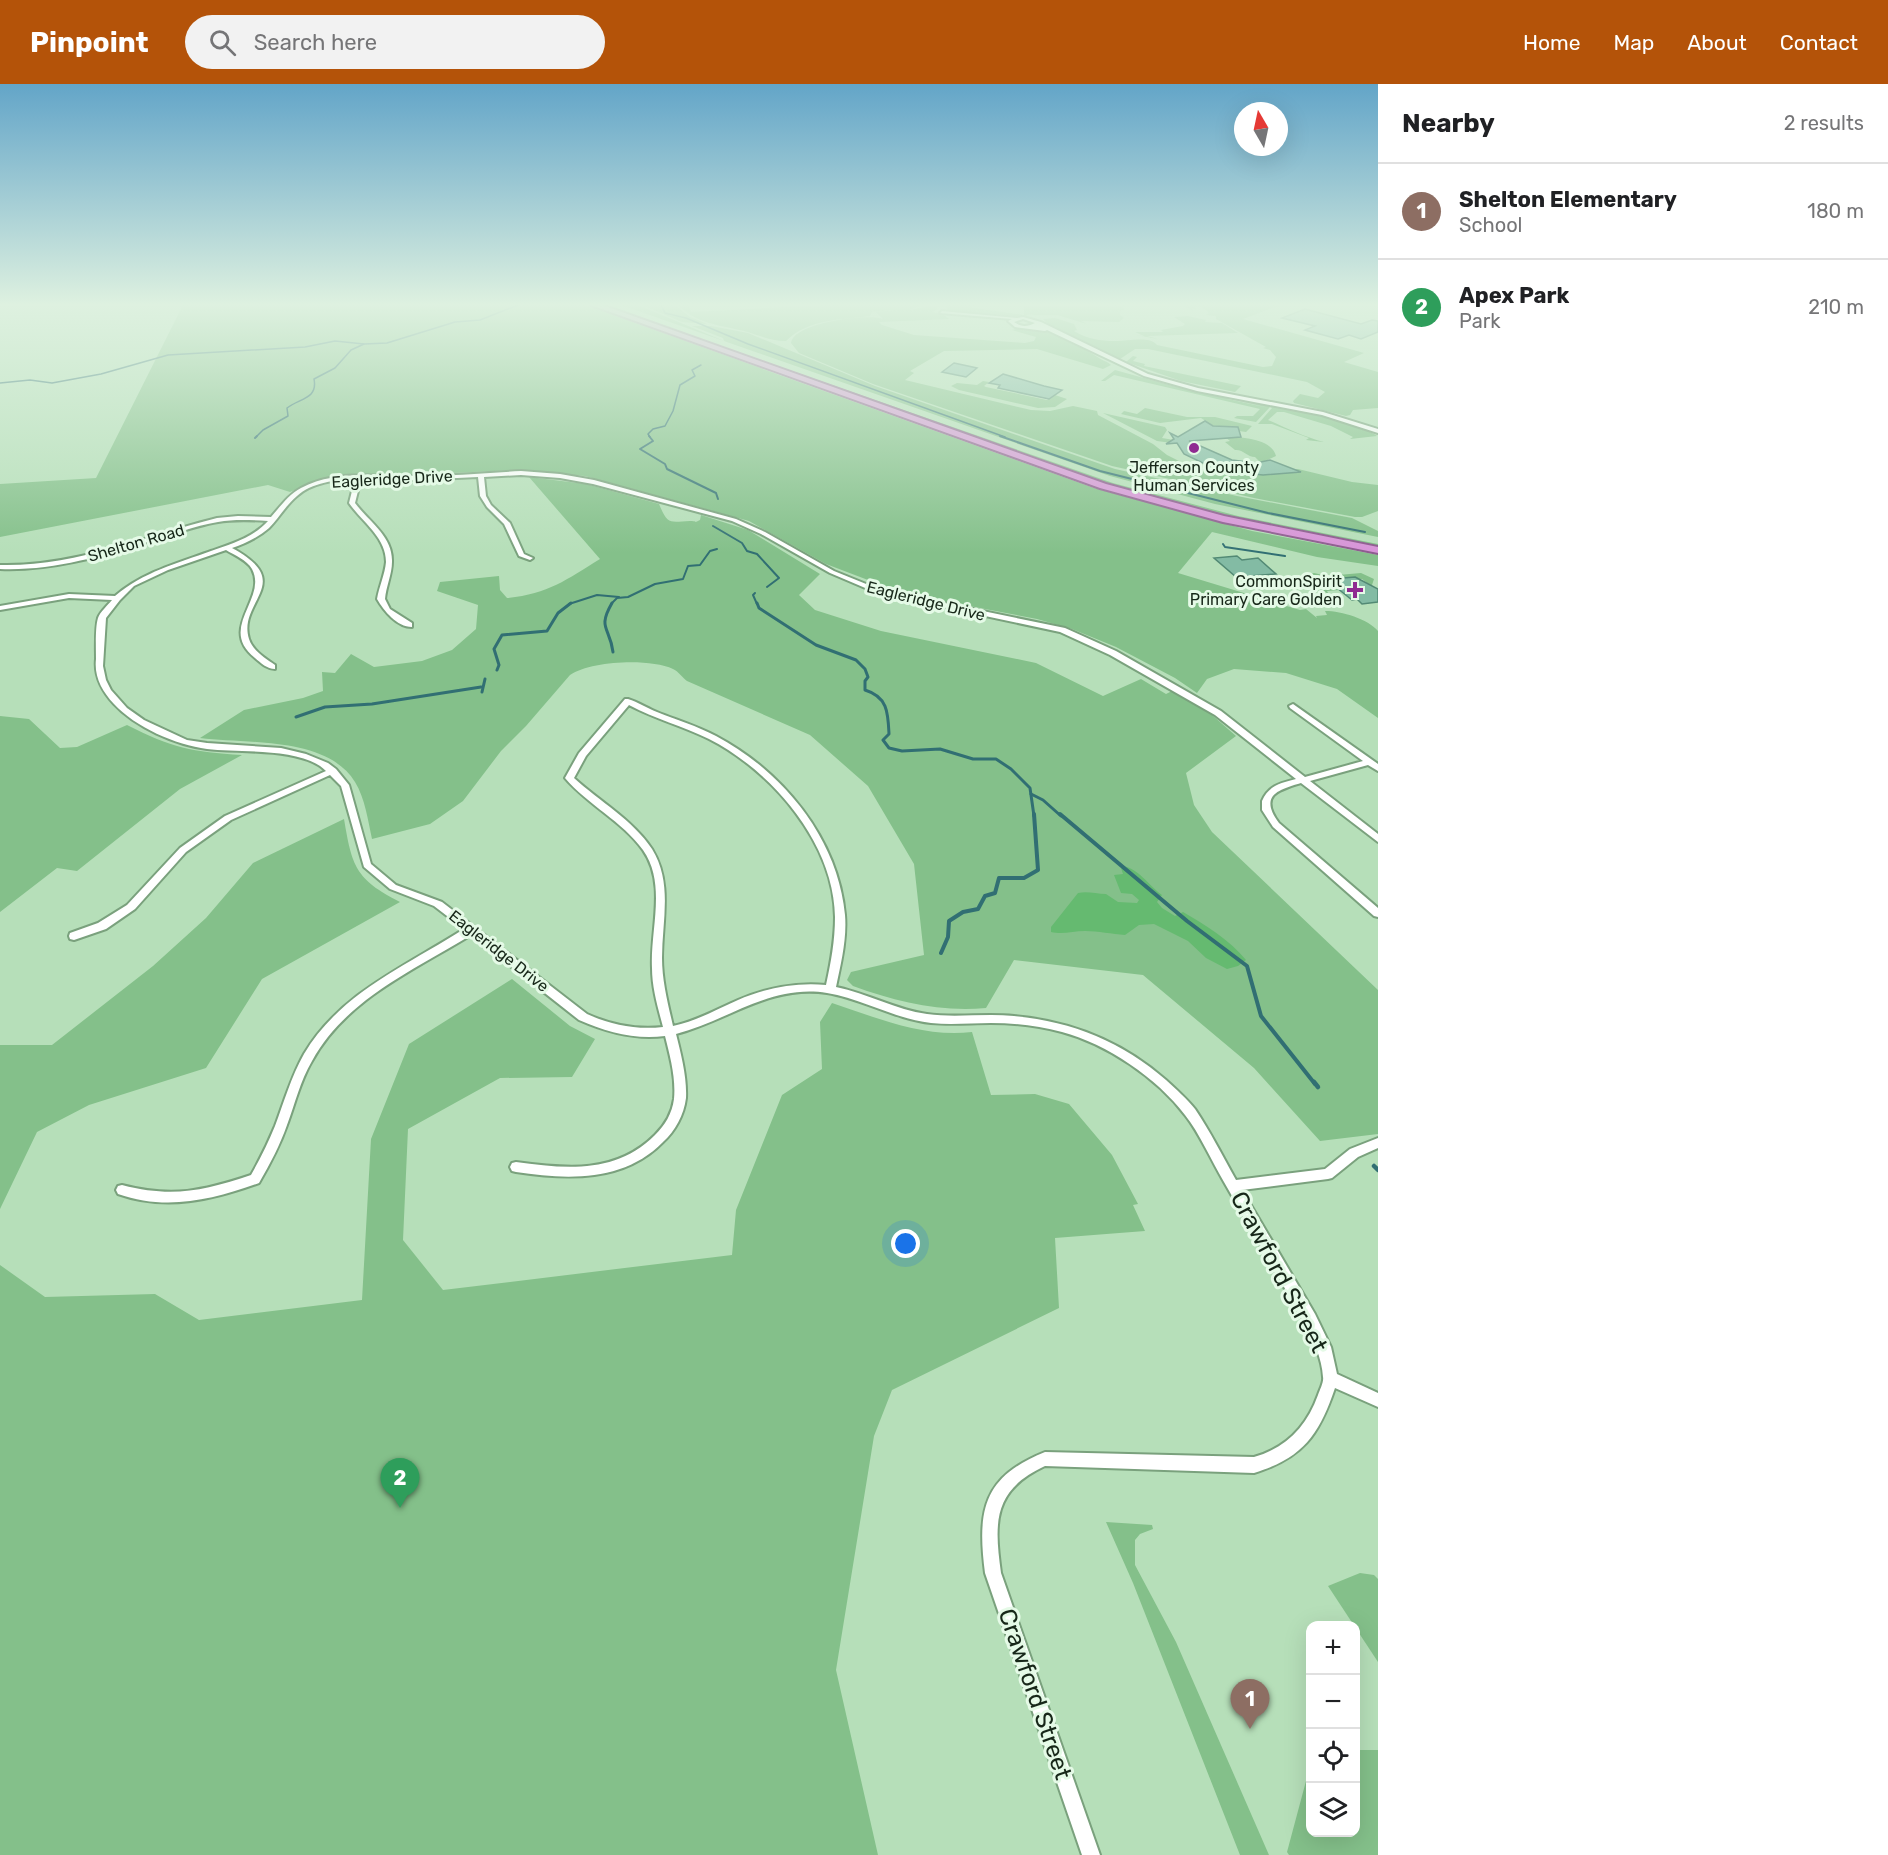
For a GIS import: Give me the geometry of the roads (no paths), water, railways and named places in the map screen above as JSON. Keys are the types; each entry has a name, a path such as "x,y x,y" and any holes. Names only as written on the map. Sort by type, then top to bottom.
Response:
{"highway":[{"path":"829,388 1046,467 1123,492 1253,526 1377,543"}],"street":[{"path":"1192,388 1323,414 1378,431"},
{"path":"480,474 483,496 489,507 507,523 520,555 530,558"},
{"name":"Eagleridge Drive","path":"835,990 780,991 762,994 705,1020 668,1030 644,1033 599,1026 583,1017 438,904 393,887 367,865 345,785 333,771 303,756 281,751 207,746 185,742 150,727 124,710 107,691 102,680 99,666 102,618 117,597 132,585 166,569 228,549 249,538 305,488 342,478 416,478 480,474 552,475 594,482 734,520 763,533 832,572 879,592 1062,630 1113,652 1218,713 1378,838"},
{"path":"359,477 352,503 379,532 388,550 388,567 381,599 387,610 409,625"},
{"name":"Shelton Road","path":"0,567 47,564 87,557 218,520 272,519"},
{"path":"228,549 244,557 254,567 258,576 258,586 243,629 249,650 255,657 272,667"},
{"path":"0,608 69,596 117,597"},
{"path":"516,1167 572,1173 600,1170 625,1162 646,1151 671,1124 679,1108 679,1079 657,972 661,892 653,860 635,836 569,778 582,755 628,701 686,724 724,743 783,791 809,822 831,867 839,911 835,990"},
{"path":"1293,706 1378,768"},
{"path":"1369,762 1302,779 1277,788 1269,794 1265,802 1267,814 1288,837 1378,914"},
{"path":"74,936 102,926 131,907 183,850 228,818 333,771"},
{"path":"122,1190 147,1198 178,1199 255,1179 269,1153 291,1092 308,1055 326,1032 366,994 472,929"},
{"name":"Crawford Street","path":"835,990 917,1016 958,1021 993,1019 1044,1023 1105,1042 1149,1071 1170,1089 1190,1112 1324,1347 1331,1379 1310,1429 1274,1459 1254,1464 1046,1459 1021,1470 996,1499 989,1516 988,1533 993,1572 1090,1855"},
{"path":"1233,1186 1328,1174 1354,1153 1378,1143"},
{"path":"1331,1379 1378,1400"}],"waterway":[{"path":"255,438 263,430 288,416 287,408 307,397 314,388"},
{"path":"650,437 648,434 653,429 665,426 673,411 679,388"},
{"path":"869,388 1005,437"},
{"path":"649,436 653,441 640,449 665,464 667,469 716,493 718,499"},
{"path":"1000,436 1100,471 1268,513 1365,532"},
{"path":"713,526 742,543 747,551 757,554 779,578 767,587"},
{"path":"1223,544 1225,547 1285,556"},
{"path":"612,603 617,598 628,597 655,584 683,579 688,566 700,565 710,551 717,549"},
{"path":"755,593 753,595 757,604"},
{"path":"570,604 597,595 619,597"},
{"path":"612,603 605,623 613,652"},
{"path":"757,603 759,608 816,645 856,660 865,669 868,677 865,681 865,690 878,697 885,707 889,734 883,740 889,748 902,751 940,749 973,759 996,759 1011,769 1030,788 1034,816"},
{"path":"497,670 499,665 494,649 502,635 547,631 558,613 570,604"},
{"path":"482,692 485,679"},
{"path":"296,717 325,707 372,704 481,687"},
{"path":"1031,794 1043,800 1061,816"},
{"path":"941,953 948,937 949,921 963,912 978,909 985,896 995,893 999,878 1024,878 1038,870 1034,814"},
{"path":"1060,814 1187,921 1247,966 1261,1016 1315,1084"},
{"path":"1314,1082 1318,1087"},
{"path":"1374,1166 1378,1170"}],"place":[{"name":"Jefferson County Human Services","path":"1194,448"},
{"name":"CommonSpirit Primary Care Golden","path":"1355,590"},
{"name":"Apex Park","path":"400,1508"},
{"name":"Shelton Elementary","path":"1250,1729"}]}
